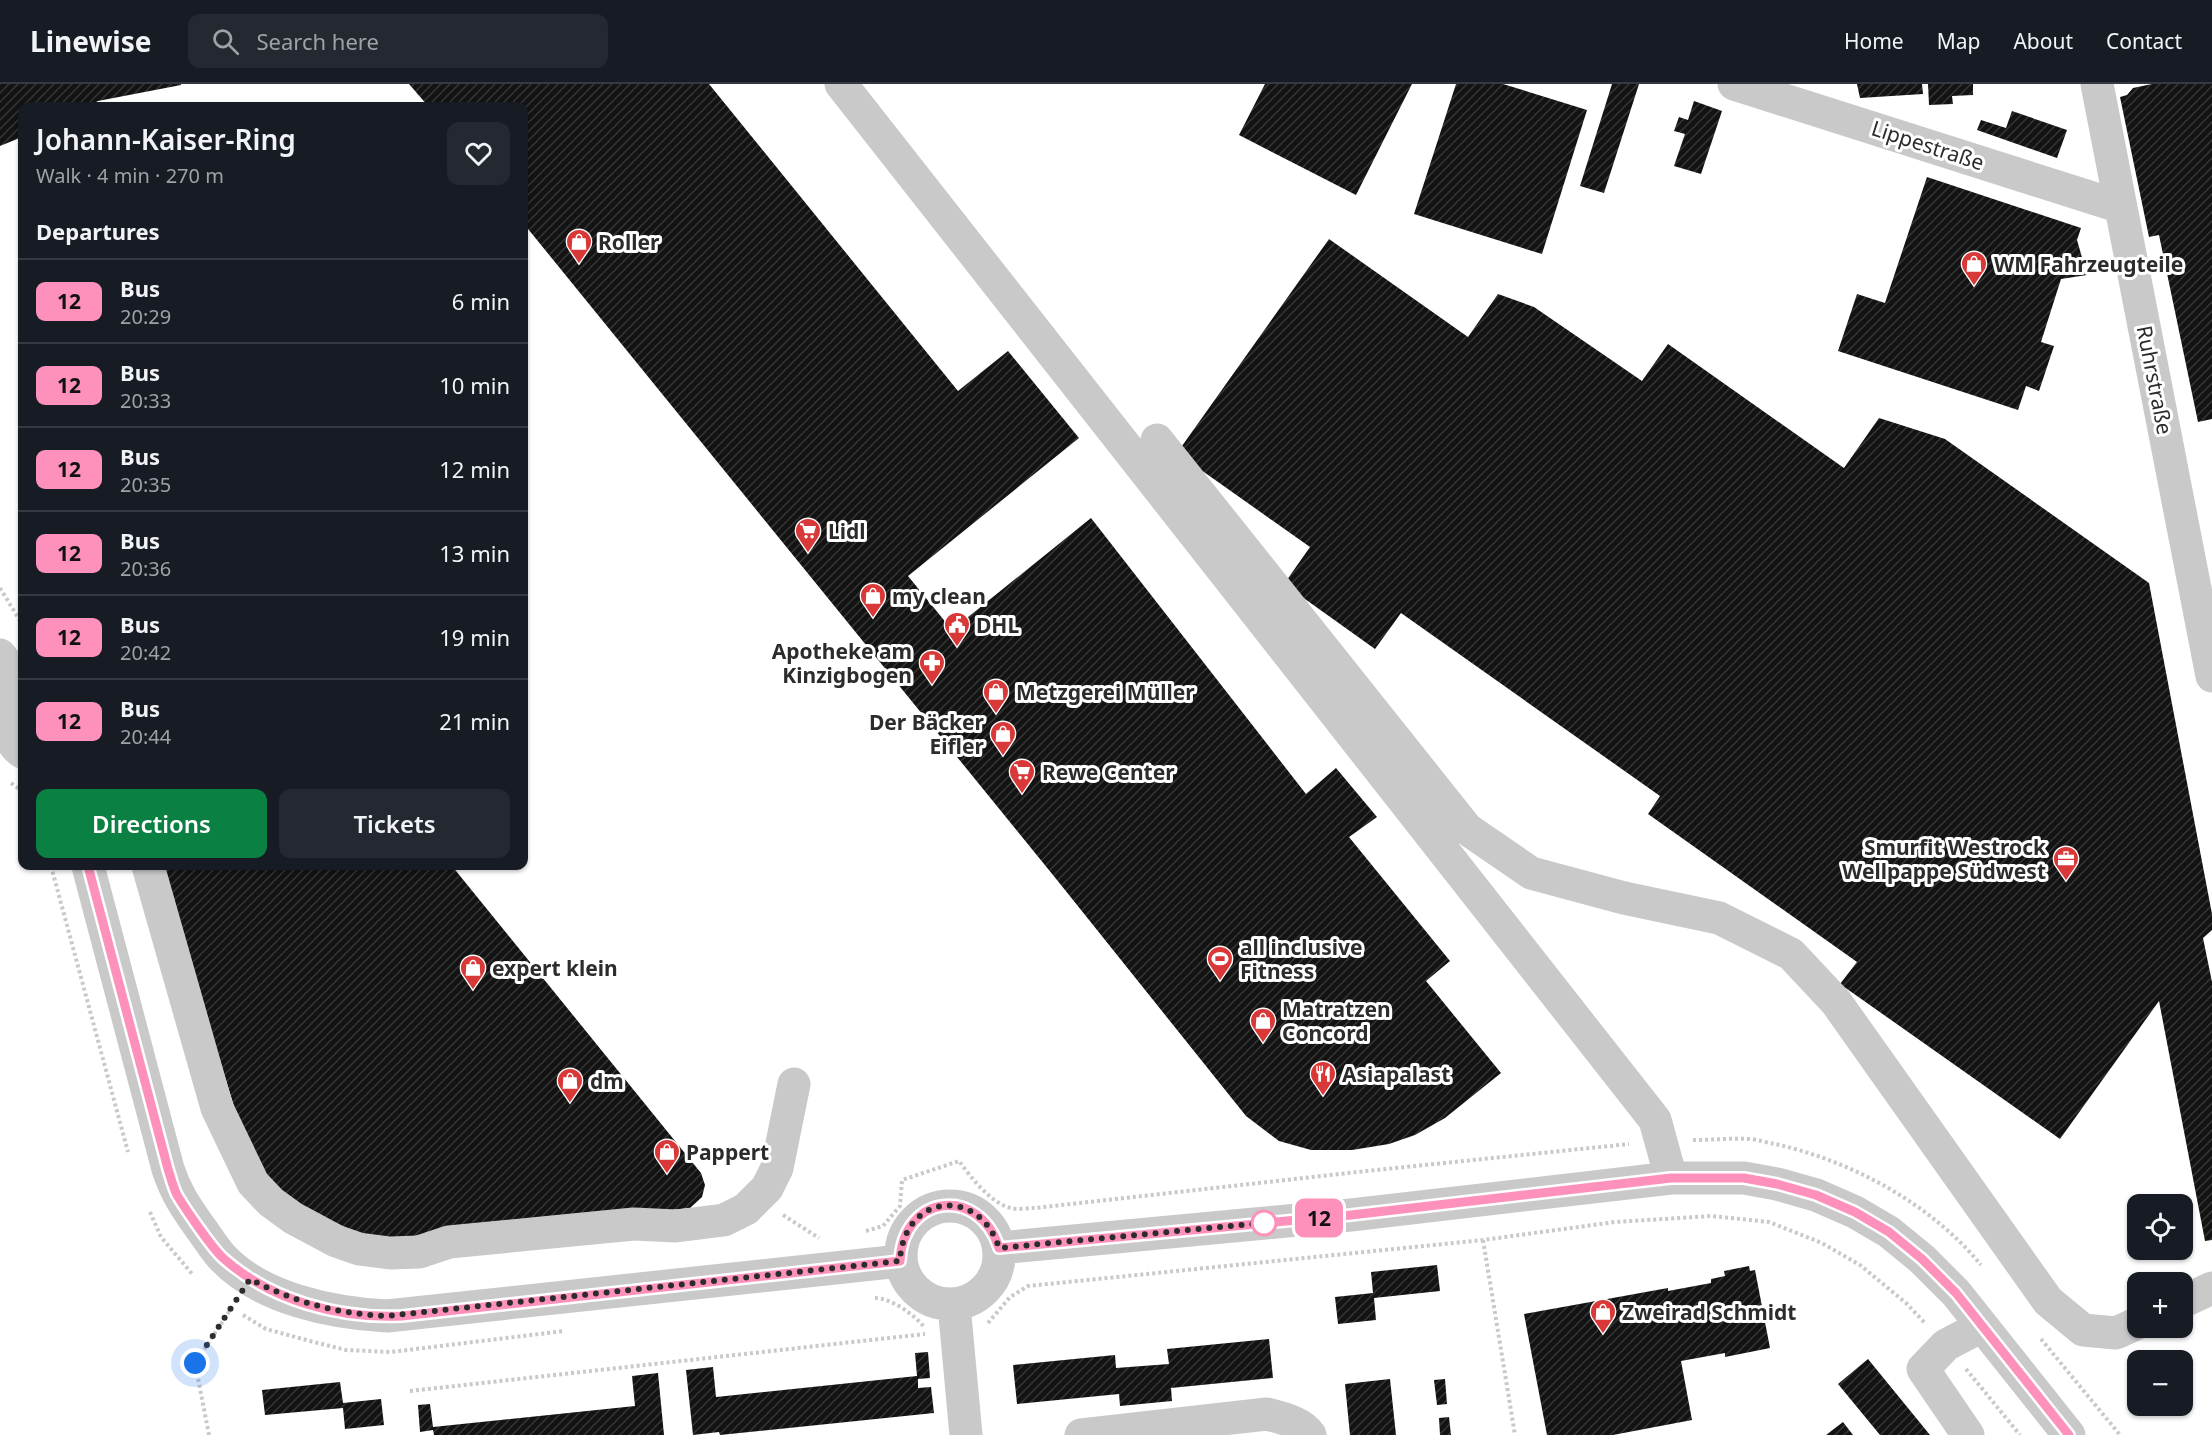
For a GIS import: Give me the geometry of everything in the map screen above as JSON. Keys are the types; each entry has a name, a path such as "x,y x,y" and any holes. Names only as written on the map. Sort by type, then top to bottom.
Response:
{"street":[{"path":"841,84 1655,1120 1671,1178"},
{"name":"Lippestraße","path":"1734,84 2121,207"},
{"name":"Ruhrstraße","path":"2097,84 2212,676"},
{"path":"1157,440 1467,829 1531,873 1624,898 1719,918 1791,954 1836,1002 2048,1301 2083,1330 2116,1333 2127,1328"},
{"path":"13,669 1,703 1,724 7,739 18,749"},
{"path":"89,870 168,1169 177,1194 221,1256 250,1279 275,1292 327,1309 352,1314 387,1316 900,1261"},
{"path":"149,870 217,1108 254,1183 271,1202 292,1218 336,1241 359,1249 390,1253 419,1252 449,1242 634,1224 676,1226 724,1220 746,1209 767,1188 777,1168 794,1084"},
{"path":"999,1248 1351,1215 1671,1178 1744,1178 1816,1195 1855,1212 1889,1232 1922,1259 1956,1293 2065,1433"},
{"path":"955,1318 918,1294 906,1279 900,1261 901,1245 907,1230 917,1218 930,1210 946,1206 961,1207 981,1217 995,1234 999,1248 999,1265 988,1286 969,1301 955,1318 966,1435"},
{"path":"2193,1297 2212,1288"},
{"path":"1968,1435 1923,1369 1946,1345 1982,1326"},
{"path":"1081,1435 1267,1414 1290,1420 1310,1435"}],"path":[{"path":"0,588 18,617"},
{"path":"757,1198 819,1238"},
{"path":"955,1318 981,1331 1010,1297 1028,1286 1483,1240 1655,1219 1712,1216 1769,1222 1822,1243 1860,1265 1906,1303 1946,1345 2020,1435"},
{"path":"807,1239 829,1237"},
{"path":"1483,1240 1515,1435"},
{"path":"209,1435 195,1363 250,1279"},
{"path":"410,1391 929,1334 919,1321 881,1298 873,1298"}],"building":[{"path":"0,84 181,84 96,102 18,102 18,139 0,146"},
{"path":"409,84 709,84 958,391 1008,351 1079,438 908,576 952,630 1091,518 1306,794 1336,768 1377,817 1349,837 1450,961 1426,981 1501,1073 1445,1118 1415,1135 1389,1144 1352,1150 1311,1150 1279,1141 1246,1116 528,229 528,102 425,102"},
{"path":"1265,84 1412,84 1356,195 1239,135"},
{"path":"1456,84 1503,84 1587,110 1542,254 1414,214"},
{"path":"1612,84 1639,84 1604,193 1580,186"},
{"path":"1857,84 1922,84 1923,94 1860,98"},
{"path":"1928,84 1973,84 1973,95 1952,96 1953,104 1929,105"},
{"path":"2152,84 2212,84 2212,419 2198,422 2159,235 2149,237 2120,97 2127,95 2133,88"},
{"path":"1694,101 1722,111 1701,174 1674,166 1685,134 1674,131 1679,117 1688,120"},
{"path":"2012,111 2067,130 2057,158 1977,130 1981,120 2006,128"},
{"name":"WM Fahrzeugteile","path":"1927,177 2081,228 2077,240 2087,275 2061,279 2041,342 2054,346 2039,391 2026,386 2018,410 1838,351 1857,294 1885,303"},
{"path":"1329,239 1468,337 1498,294 1534,307 1642,381 1668,344 1844,468 1879,418 1945,439 2149,583 2212,914 2212,930 2203,938 2212,982 2212,1240 2205,1241 2159,1001 2060,1139 1840,984 1857,962 1648,814 1660,796 1401,613 1375,649 1284,584 1310,547 1177,453"},
{"path":"161,870 455,870 701,1173 705,1185 702,1197 690,1208 373,1240 278,1197 246,1145"},
{"path":"1437,1265 1440,1291 1374,1298 1376,1320 1338,1324 1335,1297 1373,1293 1371,1272"},
{"path":"1749,1266 1750,1271 1755,1270 1770,1348 1725,1357 1725,1353 1681,1361 1692,1420 1613,1435 1547,1435 1524,1314 1668,1288 1668,1291 1711,1283 1711,1279 1725,1276 1724,1271"},
{"path":"1269,1339 1273,1378 1171,1388 1172,1401 1120,1406 1119,1394 1017,1404 1013,1365 1115,1355 1116,1368 1169,1364 1167,1349"},
{"path":"928,1352 930,1378 918,1379 918,1388 931,1387 934,1413 720,1435 719,1432 693,1435 686,1370 713,1367 716,1397 917,1376 915,1353"},
{"path":"1868,1359 1930,1435 1880,1435 1838,1384"},
{"path":"658,1373 664,1435 434,1435 433,1430 420,1432 418,1405 430,1404 433,1427 635,1406 632,1376"},
{"path":"1390,1379 1396,1435 1350,1435 1345,1384"},
{"path":"1445,1379 1447,1404 1437,1405 1434,1380"},
{"path":"340,1382 343,1403 381,1399 384,1425 345,1429 343,1408 265,1415 262,1390"},
{"path":"1449,1417 1451,1435 1440,1435 1439,1418"},
{"path":"1843,1422 1853,1435 1826,1435"}],"bus line":[{"name":"12","path":"89,870 168,1169 177,1194 221,1256 250,1279 298,1301 352,1314 402,1316 900,1261 901,1245 907,1230 917,1218 930,1210 946,1206 961,1207 975,1212 995,1234 999,1248 1351,1215 1671,1178 1744,1178 1816,1195 1855,1212 1889,1232 1922,1259 1956,1293 2069,1435"}],"place":[{"name":"Roller","path":"579,265"},
{"name":"WM Fahrzeugteile","path":"1974,287"},
{"name":"Lidl","path":"808,554"},
{"name":"my clean","path":"873,619"},
{"name":"DHL","path":"957,648"},
{"name":"Apotheke am Kinzigbogen","path":"932,686"},
{"name":"Metzgerei Müller","path":"996,715"},
{"name":"Der Bäcker Eifler","path":"1003,757"},
{"name":"Rewe Center","path":"1022,795"},
{"name":"Smurfit Westrock Wellpappe Südwest","path":"2066,882"},
{"name":"all inclusive Fitness","path":"1220,982"},
{"name":"expert klein","path":"473,991"},
{"name":"Matratzen Concord","path":"1263,1044"},
{"name":"Asiapalast","path":"1323,1097"},
{"name":"dm","path":"570,1104"},
{"name":"Pappert","path":"667,1175"},
{"name":"Zweirad Schmidt","path":"1603,1335"}],"route":[{"path":"195,1363 250,1279 298,1301 327,1309 352,1314 387,1316 900,1261 901,1245 907,1230 917,1218 930,1210 946,1206 961,1207 975,1212 995,1234 999,1248 1273,1222 1264,1223"}]}
